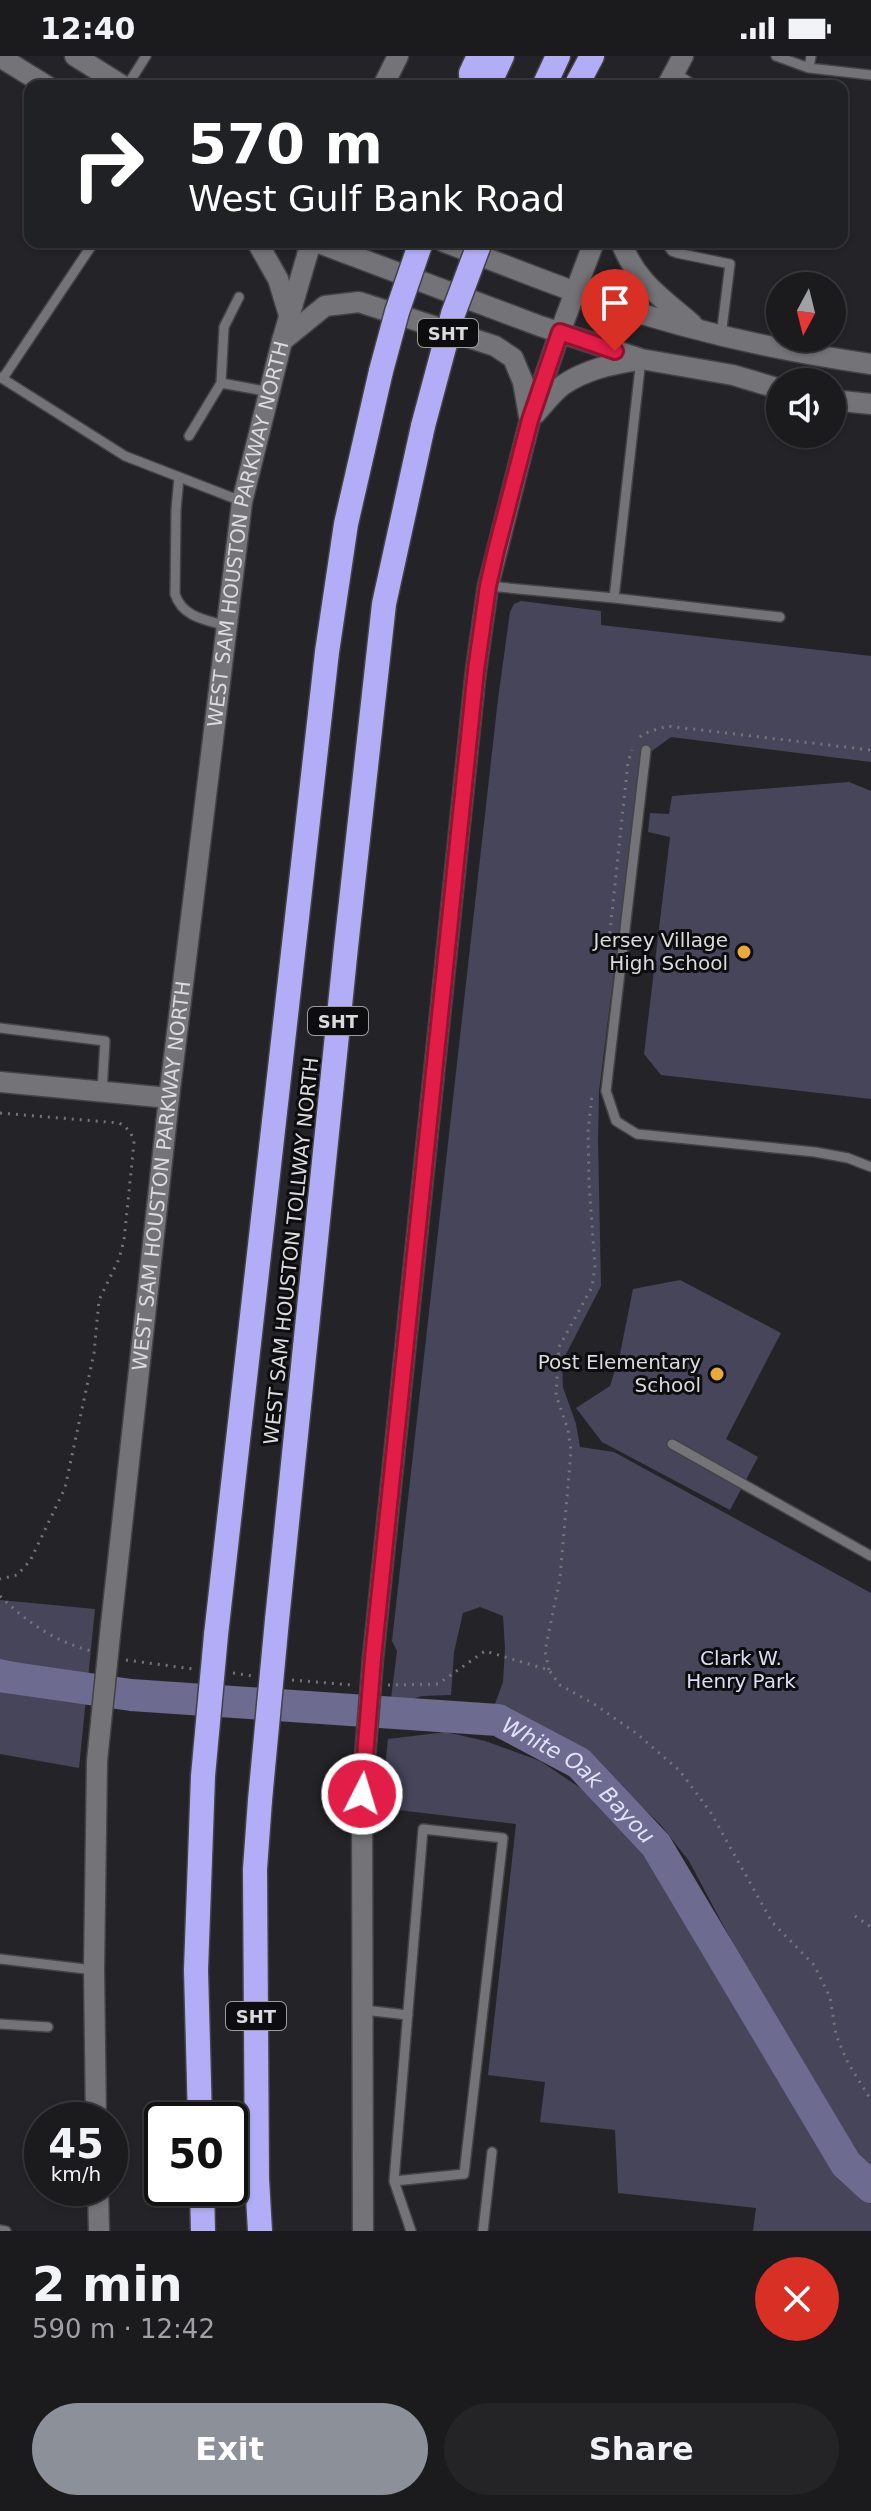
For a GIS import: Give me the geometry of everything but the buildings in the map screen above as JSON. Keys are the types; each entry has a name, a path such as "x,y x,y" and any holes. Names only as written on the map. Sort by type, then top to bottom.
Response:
{"highway":[{"path":"472,80 471,73 479,56"},
{"path":"491,80 502,56"},
{"path":"547,80 558,56"},
{"path":"579,80 592,56"},
{"name":"WEST SAM HOUSTON TOLLWAY NORTH","path":"200,2102 196,1970 203,1776 216,1635 327,652 346,524 381,371 419,248"},
{"name":"WEST SAM HOUSTON TOLLWAY NORTH","path":"260,2231 255,1869 277,1620 346,947 384,604 423,426 453,314 478,248"},
{"path":"202,2206 203,2231"}],"main road":[{"path":"386,80 398,56"},
{"path":"0,57 37,80"},
{"path":"84,58 116,80"},
{"path":"260,248 278,279 289,316"},
{"name":"WEST SAM HOUSTON PARKWAY NORTH","path":"96,2102 97,1761 169,1098 242,502 282,341 311,248"},
{"path":"329,248 641,359 733,375 766,385"},
{"path":"460,248 574,291 698,330 817,356 871,364"},
{"path":"363,2231 362,1794 373,1658 476,670 488,586 530,420 592,248"},
{"path":"623,248 640,279 698,330"},
{"path":"282,341 325,306 359,302 495,346 513,358 523,382 530,420"},
{"path":"530,420 561,386 611,364 641,359"},
{"path":"846,401 871,404"},
{"path":"0,1082 169,1098"},
{"path":"98,2206 99,2231"}],"lane":[{"path":"129,80 146,56"},
{"path":"776,56 809,68 871,75"},
{"path":"809,68 811,56"},
{"path":"90,248 2,378 125,456 242,502"},
{"path":"670,248 677,253 730,264 721,336"},
{"path":"189,436 221,383 224,327 239,297"},
{"path":"614,598 641,359"},
{"path":"221,383 270,392"},
{"path":"179,477 175,594 178,604 189,613 227,626"},
{"path":"488,586 780,617"},
{"path":"646,750 606,1091 616,1121 637,1134 815,1152 848,1158 871,1167"},
{"path":"0,1028 105,1041 102,1092"},
{"path":"672,1444 871,1556"},
{"path":"394,2181 464,2174 503,1838 423,1829 394,2181 411,2231"},
{"path":"0,1959 94,1970"},
{"path":"363,2010 408,2015"},
{"path":"0,2024 48,2027"},
{"path":"483,2231 492,2152"},
{"path":"0,2230 6,2231"}],"path":[{"path":"607,281 616,269"},
{"path":"599,272 609,276"},
{"path":"0,1113 119,1123 133,1135 134,1143 124,1240 119,1259 99,1300 94,1353 65,1488 30,1561 17,1575 0,1579"},
{"path":"549,1670 560,1685 636,1733 680,1771 711,1813 772,1922 814,1965 830,1997 836,2035 848,2063 871,2100"},
{"path":"855,1916 871,1927"}],"green space":[{"name":"Clark W. Henry Park","path":"521,601 601,611 601,625 871,656 871,762 671,737 641,759 599,1091 601,1286 562,1362 563,1387 576,1424 580,1447 614,1452 871,1593 871,2173 854,2154 812,2092 689,1861 660,1824 578,1752 491,1715 503,1682 503,1616 480,1607 463,1613 454,1652 451,1695 422,1696 390,1706 397,1651 392,1641 498,699 510,612 514,604"},
{"name":"Jersey Village High School","path":"849,782 871,791 871,1099 661,1075 644,1054 670,837 648,832 650,813 669,814 672,796"},
{"path":"680,1280 781,1333 726,1439 758,1457 730,1510 602,1442 576,1408 610,1386 633,1289"},
{"path":"0,1600 95,1609 79,1768 0,1754"},
{"path":"446,1732 485,1741 540,1761 594,1797 648,1849 685,1900 818,2140 849,2186 871,2204 871,2231 753,2231 756,2208 618,2193 615,2130 540,2122 545,2082 488,2075 516,1824 381,1808 388,1739"}],"shaded area":[{"path":"0,1659 88,1677 86,1703 0,1692"}],"waterway":[{"name":"White Oak Bayou","path":"0,1676 131,1695 498,1720 579,1763 656,1845 846,2164 871,2187"}],"place":[{"name":"Jersey Village High School","path":"744,952"},
{"name":"Post Elementary School","path":"717,1374"}],"route":[{"path":"362,1794 373,1658 476,670 488,586 530,420 560,332 615,351"}]}
